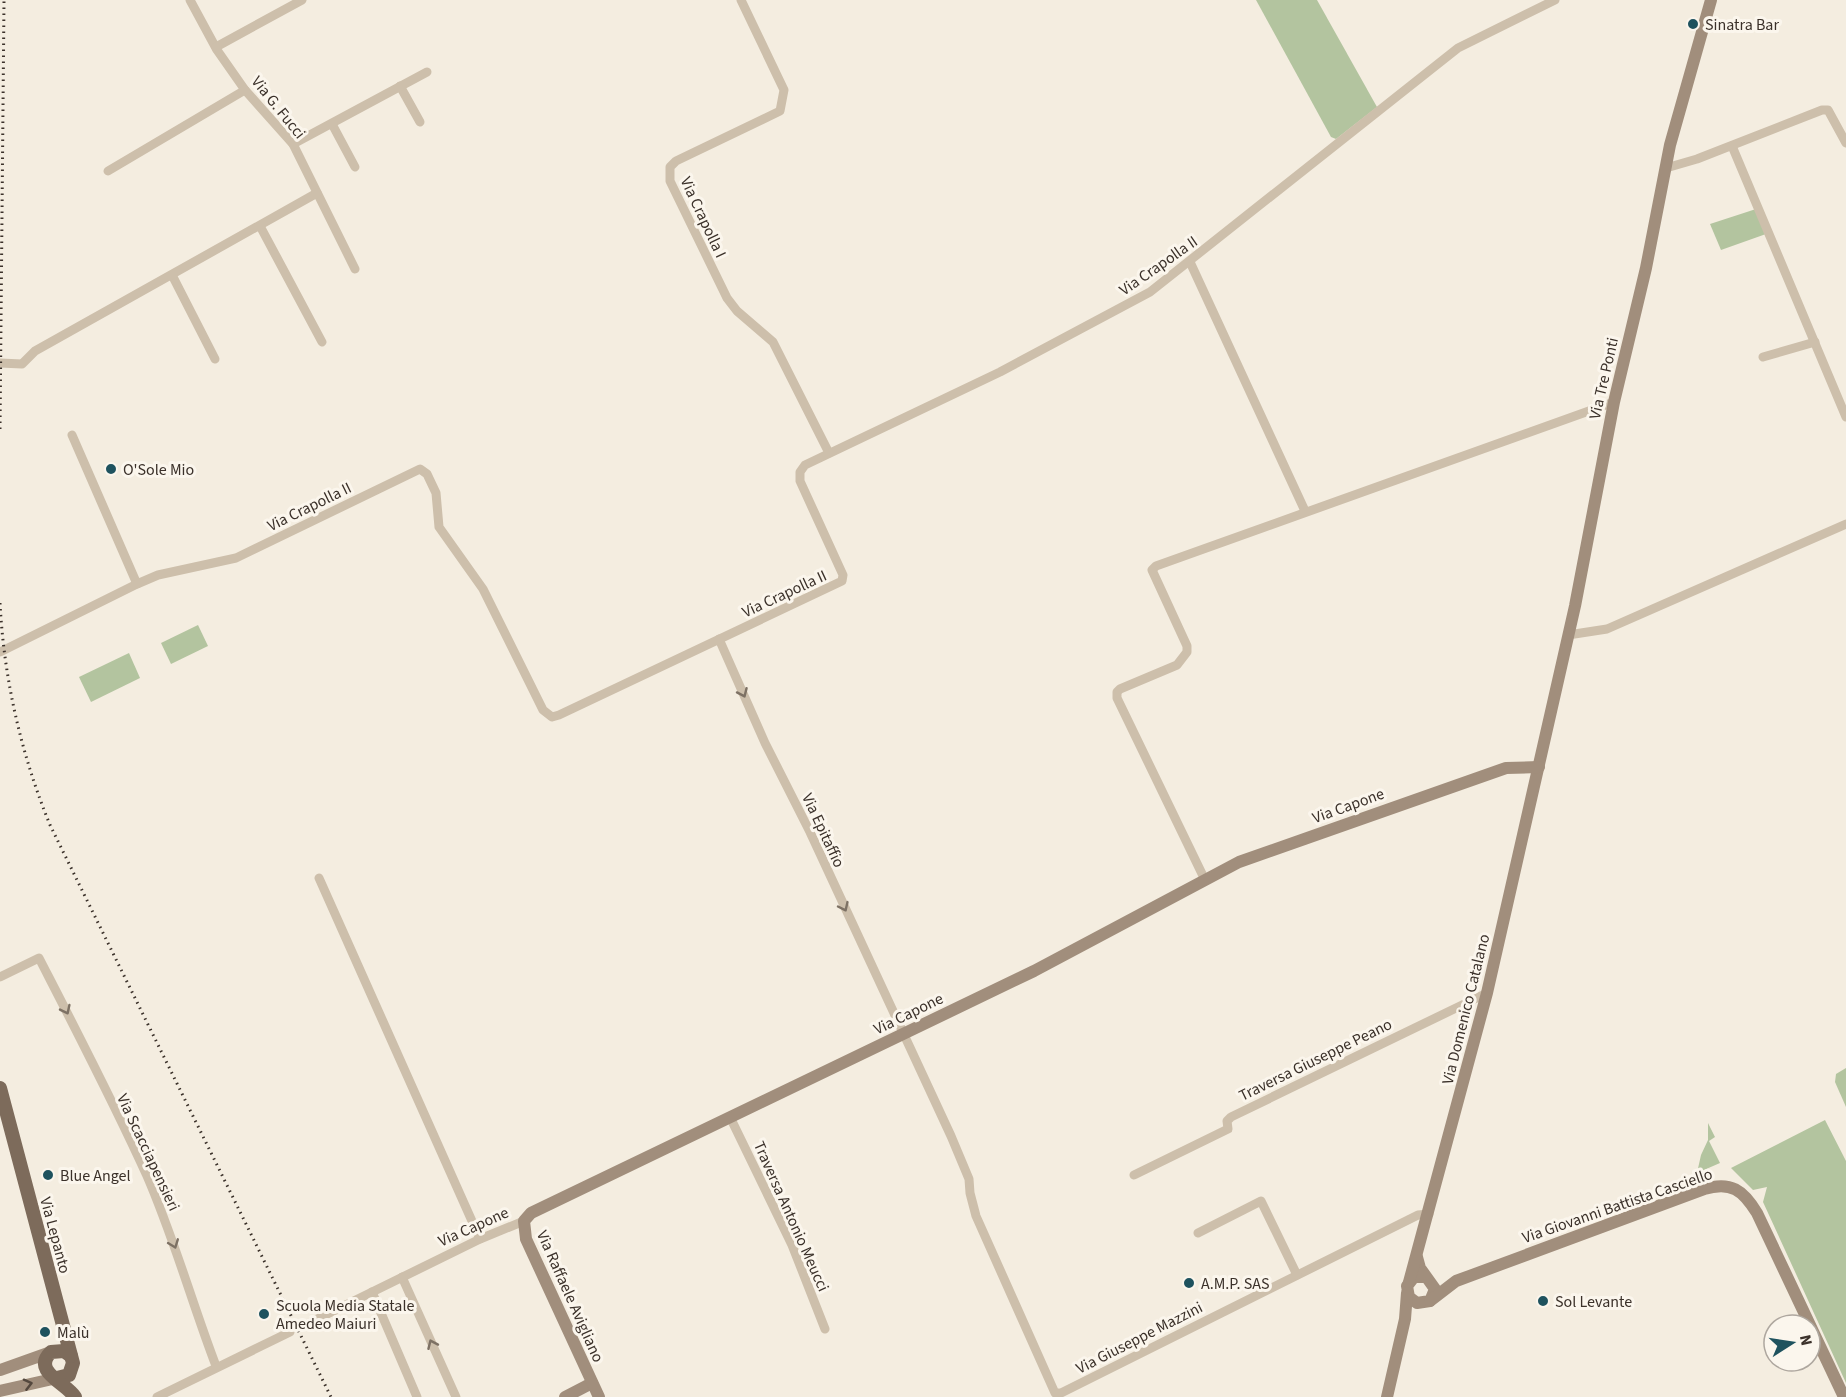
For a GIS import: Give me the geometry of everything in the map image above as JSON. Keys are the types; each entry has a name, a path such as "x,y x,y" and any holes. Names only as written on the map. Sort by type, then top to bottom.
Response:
{"main road":[{"name":"Via Lepanto","path":"0,1088 83,1397"},
{"name":"Via Lepanto","path":"53,1352 62,1320"},
{"path":"57,1378 69,1374 72,1362 64,1351 53,1352 46,1359 45,1367 49,1375 57,1378 75,1397"}],"street":[{"name":"Via G. Fucci","path":"190,0 216,47 245,90 293,144 354,269"},
{"path":"216,47 302,0"},
{"name":"Via Crapolla I","path":"741,0 784,90 780,111 676,161 670,166 669,181 727,298 737,311 773,342 829,453"},
{"name":"Via Crapolla II","path":"0,652 137,584 158,576 236,558 420,469 427,474 436,493 439,527 483,589 547,715 559,715 842,581 843,575 800,481 800,472 805,465 1000,372 1134,302 1190,262 1458,48 1555,0"},
{"name":"Via Tre Ponti","path":"1539,767 1568,635 1614,402 1646,268 1670,145 1711,0"},
{"path":"293,144 427,72"},
{"path":"400,86 420,122"},
{"path":"108,171 245,90"},
{"path":"1666,168 1732,146 1822,110 1828,110 1833,114 1846,143"},
{"path":"332,124 355,167"},
{"path":"1732,146 1846,417"},
{"path":"0,363 22,364 27,357 317,193"},
{"path":"260,226 322,342"},
{"path":"1190,262 1305,511"},
{"path":"172,275 215,359"},
{"path":"1763,357 1815,342"},
{"path":"1205,880 1117,692 1177,665 1187,652 1187,646 1152,570 1156,566 1305,511 1614,402"},
{"path":"72,435 137,584"},
{"path":"1568,635 1607,629 1846,524"},
{"name":"Via Epitaffio","path":"719,639 765,743 810,832 903,1034"},
{"name":"Via Capone","path":"305,1325 480,1239 524,1221 537,1210 1088,944 1252,857 1512,766 1539,767"},
{"name":"Via Domenico Catalano","path":"1387,1397 1405,1318 1408,1288 1487,993 1539,767"},
{"path":"319,878 480,1239"},
{"name":"Via Scacciapensieri","path":"0,977 39,958 147,1176 177,1253 196,1315 216,1366"},
{"name":"Traversa Giuseppe Peano","path":"1134,1175 1228,1129 1227,1121 1231,1118 1487,993"},
{"name":"Via Giuseppe Mazzini","path":"903,1034 964,1166 976,1216 1053,1392 1057,1395 1418,1215 1429,1214"},
{"name":"Traversa Antonio Meucci","path":"730,1117 792,1245 825,1329"},
{"name":"Via Giovanni Battista Casciello","path":"1426,1302 1456,1281 1704,1189 1723,1185 1731,1187 1749,1200 1762,1222 1844,1397"},
{"path":"1198,1233 1261,1201 1297,1275"},
{"name":"Via Raffaele Avigliano","path":"524,1221 526,1239 599,1397"},
{"path":"1405,1318 1426,1302 1435,1289 1417,1257"},
{"path":"402,1277 456,1397"},
{"path":"1426,1302 1414,1302 1408,1288 1414,1277 1427,1277"},
{"name":"Via Giovanni Battista Casciello","path":"1427,1277 1456,1281"},
{"path":"372,1292 417,1397"},
{"path":"157,1397 216,1366 290,1332"},
{"path":"0,1370 53,1352"},
{"path":"0,1391 57,1378"},
{"path":"565,1397 592,1383"}],"green space":[{"path":"1256,0 1317,0 1377,107 1336,139 1331,137"},
{"path":"1756,209 1766,234 1721,250 1710,224"},
{"path":"198,625 208,646 171,664 161,643"},
{"path":"129,653 140,678 91,702 79,677"},
{"path":"1846,1068 1846,1107 1835,1082 1836,1074"},
{"path":"1825,1120 1846,1161 1846,1383 1822,1331 1822,1313 1814,1313 1763,1202 1767,1187 1753,1190 1731,1168"},
{"path":"1708,1123 1715,1137 1709,1141 1720,1163 1697,1173 1701,1155 1708,1140"}],"railway":[{"path":"0,429 4,0"},
{"path":"0,603 5,660 22,744 50,825 331,1397"}],"place":[{"name":"Sinatra Bar","path":"1693,24"},
{"name":"O'Sole Mio","path":"111,469"},
{"name":"Blue Angel","path":"48,1175"},
{"name":"A.M.P. SAS","path":"1189,1283"},
{"name":"Sol Levante","path":"1543,1301"},
{"name":"Scuola Media Statale Amedeo Maiuri","path":"264,1314"},
{"name":"Malù","path":"45,1332"}]}
